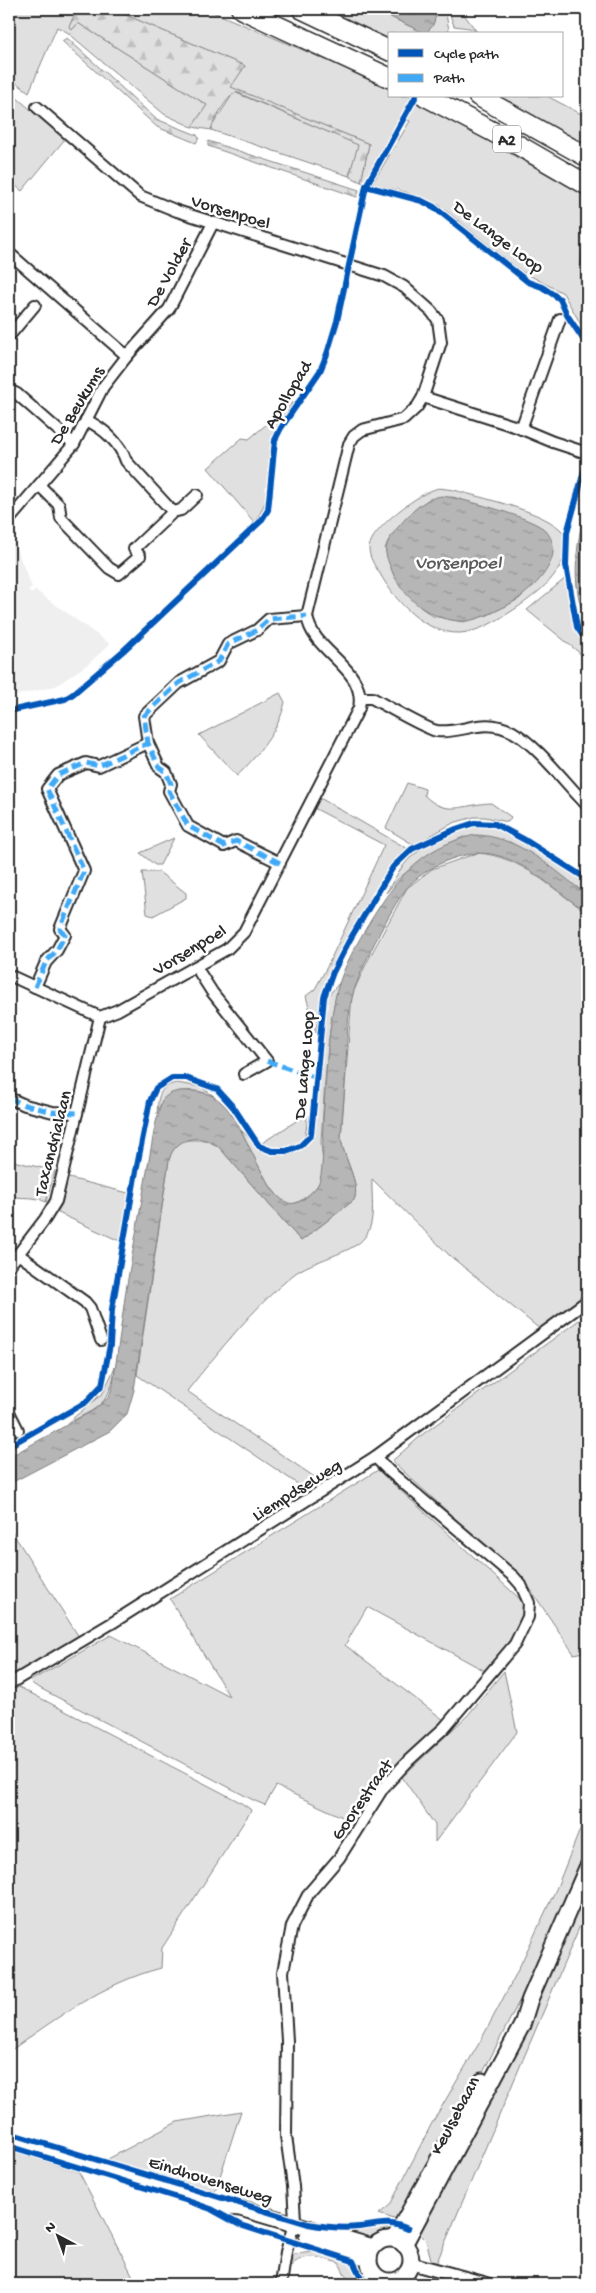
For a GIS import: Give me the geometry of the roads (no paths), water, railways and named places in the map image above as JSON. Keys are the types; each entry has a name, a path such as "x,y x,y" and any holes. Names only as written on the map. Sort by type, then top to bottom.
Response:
{"highway":[{"path":"241,9 388,77"},
{"path":"302,9 388,50"},
{"name":"A2","path":"429,98 518,145 587,185"},
{"name":"A2","path":"482,98 587,157"}],"main road":[{"name":"Keulsebaan","path":"399,2242 498,2073 522,2025 530,1999 587,1868"},
{"name":"Eindhovenseweg","path":"9,2140 228,2208 242,2218 292,2229 371,2253"},
{"path":"382,2240 399,2242 409,2252 410,2263 402,2277 383,2281 372,2272 371,2253 382,2240"}],"street":[{"name":"Vorsenpoel","path":"37,108 140,196 213,223 375,273 404,287 431,311 438,320 441,332 440,342 423,397 413,412 404,419 362,430 354,436 349,444 306,616"},
{"name":"De Volder","path":"127,356 169,310 213,223"},
{"name":"De Beukums","path":"9,253 127,356 103,387 74,444 9,520"},
{"path":"9,336 35,305"},
{"path":"521,429 560,319"},
{"path":"9,390 17,394 74,444"},
{"path":"423,397 587,453"},
{"path":"86,420 100,426 123,453 126,461 173,512"},
{"path":"39,485 59,505 62,518 109,568 119,574 140,556 134,549 173,512 181,510 197,495"},
{"path":"280,863 236,841 224,846 188,826 169,791 171,784 166,772 159,767 148,743 144,716 179,683 219,661 228,644 257,630 269,619 306,616 309,628 355,680 361,698 372,698 436,731 484,725 513,732 528,744 587,805"},
{"name":"Vorsenpoel","path":"100,1016 118,1010 196,967 237,941 244,932 280,863 359,708 361,698"},
{"path":"35,987 46,962 57,950 65,935 60,929 84,871 47,789 58,775 86,763 99,766 148,743"},
{"path":"196,967 212,992 267,1061 244,1074"},
{"path":"9,975 100,1016"},
{"name":"Taxandrialaan","path":"9,1266 45,1219 56,1201 100,1016"},
{"path":"9,1098 25,1105 54,1112 77,1113"},
{"path":"18,1254 90,1308 101,1340"},
{"name":"Liempdseweg","path":"9,1684 112,1624 375,1457 587,1301"},
{"path":"9,1412 18,1430"},
{"name":"Goorestraat","path":"281,2284 292,2229 294,2194 286,2136 287,2041 283,1972 286,1948 292,1926 309,1893 340,1858 383,1788 408,1760 444,1728 504,1658 522,1632 528,1617 529,1603 526,1593 514,1577 375,1457"},
{"path":"410,2263 487,2284"}],"water":[{"path":"374,9 436,9 432,26 426,32"},
{"path":"587,240 587,303 583,287 581,264"},
{"name":"Vorsenpoel","path":"442,496 465,500 528,520 546,531 552,542 553,554 549,566 532,588 510,604 486,615 461,621 449,620 427,611 409,596 395,577 386,553 387,544 398,527 419,506"},
{"path":"587,499 587,622 578,592 576,561"},
{"path":"475,835 506,841 520,847 549,865 587,895 587,912 529,870 517,863 491,854 468,854 456,857 433,867 413,881 392,910 376,940 356,984 351,1002 341,1138 355,1186 356,1194 354,1200 301,1241 218,1146 204,1139 196,1139 182,1142 177,1146 169,1160 134,1390 127,1414 110,1431 9,1484 9,1457 94,1410 109,1397 113,1385 126,1290 155,1126 162,1100 171,1093 178,1091 202,1092 218,1099 230,1112 238,1125 261,1171 277,1195 290,1203 299,1202 307,1196 320,1181 330,1029 337,990 347,963 375,913 397,882 409,869 438,848"}]}
